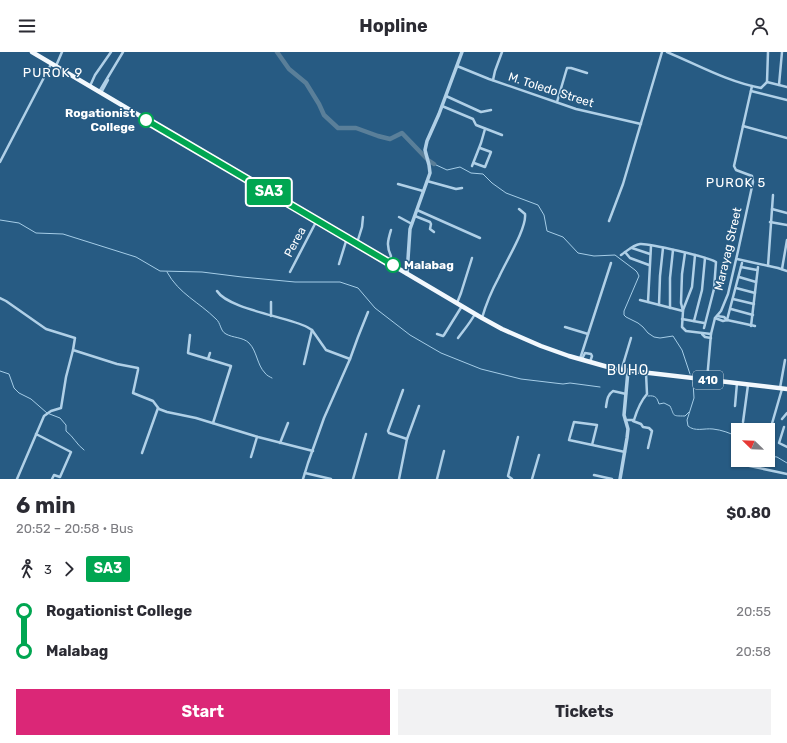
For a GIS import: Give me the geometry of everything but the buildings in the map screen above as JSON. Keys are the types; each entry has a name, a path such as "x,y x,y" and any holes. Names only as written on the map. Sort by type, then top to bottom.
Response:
{"main road":[{"name":"410","path":"32,52 502,329 541,346 581,360 604,366 628,371 783,389"},
{"name":"410","path":"604,366 665,375"}],"street":[{"path":"0,162 53,65 62,52"},
{"path":"90,86 95,75 111,52"},
{"path":"100,92 107,83 108,77 123,52"},
{"path":"407,274 412,224 430,173 425,150 428,136 442,106 462,53 457,52"},
{"path":"493,80 495,69 502,52"},
{"path":"609,221 623,184 662,52"},
{"path":"667,52 712,72 761,88 767,82 768,52"},
{"path":"779,85 782,52"},
{"name":"M. Toledo Street","path":"457,66 589,113 641,124"},
{"path":"557,102 567,68 587,73"},
{"path":"767,82 787,87"},
{"name":"Marayag Street","path":"707,380 710,338 716,317 725,303 737,259 753,179 750,175 736,170 734,166 752,86"},
{"path":"751,91 787,100"},
{"path":"446,96 481,112 491,110"},
{"path":"442,106 472,119 476,125 502,135"},
{"path":"743,126 787,138"},
{"path":"480,148 491,152 485,167 473,164 480,148 485,129"},
{"path":"427,180 456,189 462,188"},
{"path":"398,184 423,191"},
{"path":"768,266 773,195"},
{"path":"482,318 525,219 525,214 519,209"},
{"path":"772,209 787,214"},
{"path":"416,210 480,238"},
{"path":"415,216 430,222 430,229 434,232"},
{"path":"356,244 362,227 363,217"},
{"path":"399,218 412,224"},
{"name":"Perea","path":"290,272 317,220"},
{"path":"770,222 787,225"},
{"path":"389,263 391,256 388,251 388,244 391,230"},
{"path":"339,264 347,238"},
{"path":"782,269 787,240"},
{"path":"621,255 642,244 714,260 717,264 713,294 704,323 704,328"},
{"path":"648,302 651,246"},
{"path":"632,248 650,254"},
{"path":"659,305 663,248"},
{"path":"670,308 670,278 673,250"},
{"path":"625,252 630,258 649,266"},
{"path":"683,311 681,303 682,274 685,253"},
{"path":"695,255 692,287 683,311 682,327 684,330 702,334 710,338"},
{"path":"457,303 472,258"},
{"path":"694,321 702,290 706,258"},
{"path":"737,259 782,269 787,272"},
{"path":"581,360 611,263"},
{"path":"727,320 742,263"},
{"path":"716,317 723,321 727,320 753,326 758,269 741,267"},
{"path":"738,278 756,282"},
{"path":"736,288 755,293"},
{"path":"217,291 219,294 235,303 271,316 302,324 312,330 326,350 350,359"},
{"path":"0,298 46,329 75,338 66,377 62,406 60,409 51,411 44,416 17,479"},
{"path":"733,299 754,304"},
{"path":"640,300 683,311"},
{"path":"271,302 271,316"},
{"path":"438,334 442,336 444,335 462,306"},
{"path":"731,309 753,315"},
{"path":"303,479 304,472 327,412 368,312"},
{"path":"458,338 476,314"},
{"path":"682,319 704,323"},
{"path":"565,327 588,334"},
{"path":"304,364 312,330"},
{"path":"190,334 188,352 231,366 213,423"},
{"path":"702,334 711,334"},
{"path":"622,368 631,338"},
{"path":"73,350 118,364 138,368 133,393 154,401 160,410 213,423 257,437 312,451"},
{"path":"208,359 210,353"},
{"path":"581,360 584,354 587,353 591,355 590,362"},
{"path":"772,423 783,389 785,360"},
{"path":"620,479 626,452 628,430 624,408 628,371"},
{"path":"633,420 642,398 647,394 646,373"},
{"path":"735,406 737,383"},
{"path":"743,422 748,384"},
{"path":"402,390 388,431 389,434 407,439"},
{"path":"606,407 608,397 611,392 626,394"},
{"path":"399,479 407,439 419,406"},
{"path":"142,453 156,410 158,408"},
{"path":"782,419 787,413"},
{"path":"625,420 633,420 634,422 641,424 643,427 649,428 652,431 648,448"},
{"path":"592,445 597,425 574,422 569,440 592,445 626,452"},
{"path":"280,443 288,423"},
{"path":"784,427 780,443 787,447"},
{"path":"36,434 71,452 60,477 54,475 52,479"},
{"path":"353,479 366,434"},
{"path":"251,457 257,437"},
{"path":"512,479 508,476 518,437"},
{"path":"436,479 444,451"},
{"path":"532,479 539,455"},
{"path":"754,467 787,474"},
{"path":"304,472 331,479"},
{"path":"594,475 612,479"}],"waterway":[{"path":"277,52 289,69 306,83 324,115 338,128 356,128 390,139 402,133 428,160 434,164"},
{"path":"434,164 447,170 460,167 471,173 483,174 492,183 506,193 538,205 544,215 547,231 563,237 578,253 594,256 615,255 635,270 639,276 624,311 624,315 638,323 654,337 660,338 673,336 682,350 690,374"},
{"path":"0,220 19,223 36,233 63,234 136,257 160,271 202,272 295,282 340,282 358,288 375,308 410,335 441,353 481,369 521,379 600,387"},
{"path":"167,272 183,292 218,321 224,333 244,340 252,346 262,370 272,378"},
{"path":"0,371 9,374 14,388 19,393 31,399 47,413 60,418 66,425 66,431 84,450"},
{"path":"693,382 694,398 687,420 688,426 694,429 720,430 731,434"},
{"path":"648,396 656,397 659,404 664,403 670,406 674,415 685,416 689,412"},
{"path":"775,457 787,463"}],"bus line":[{"name":"SA3","path":"146,120 393,265"}],"place":[{"name":"Rogationist College","path":"146,120"},
{"name":"Malabag","path":"393,265"}],"district":[{"name":"PUROK 9","path":"53,72"},
{"name":"PUROK 5","path":"736,182"},
{"name":"BUHO","path":"628,370"}]}
